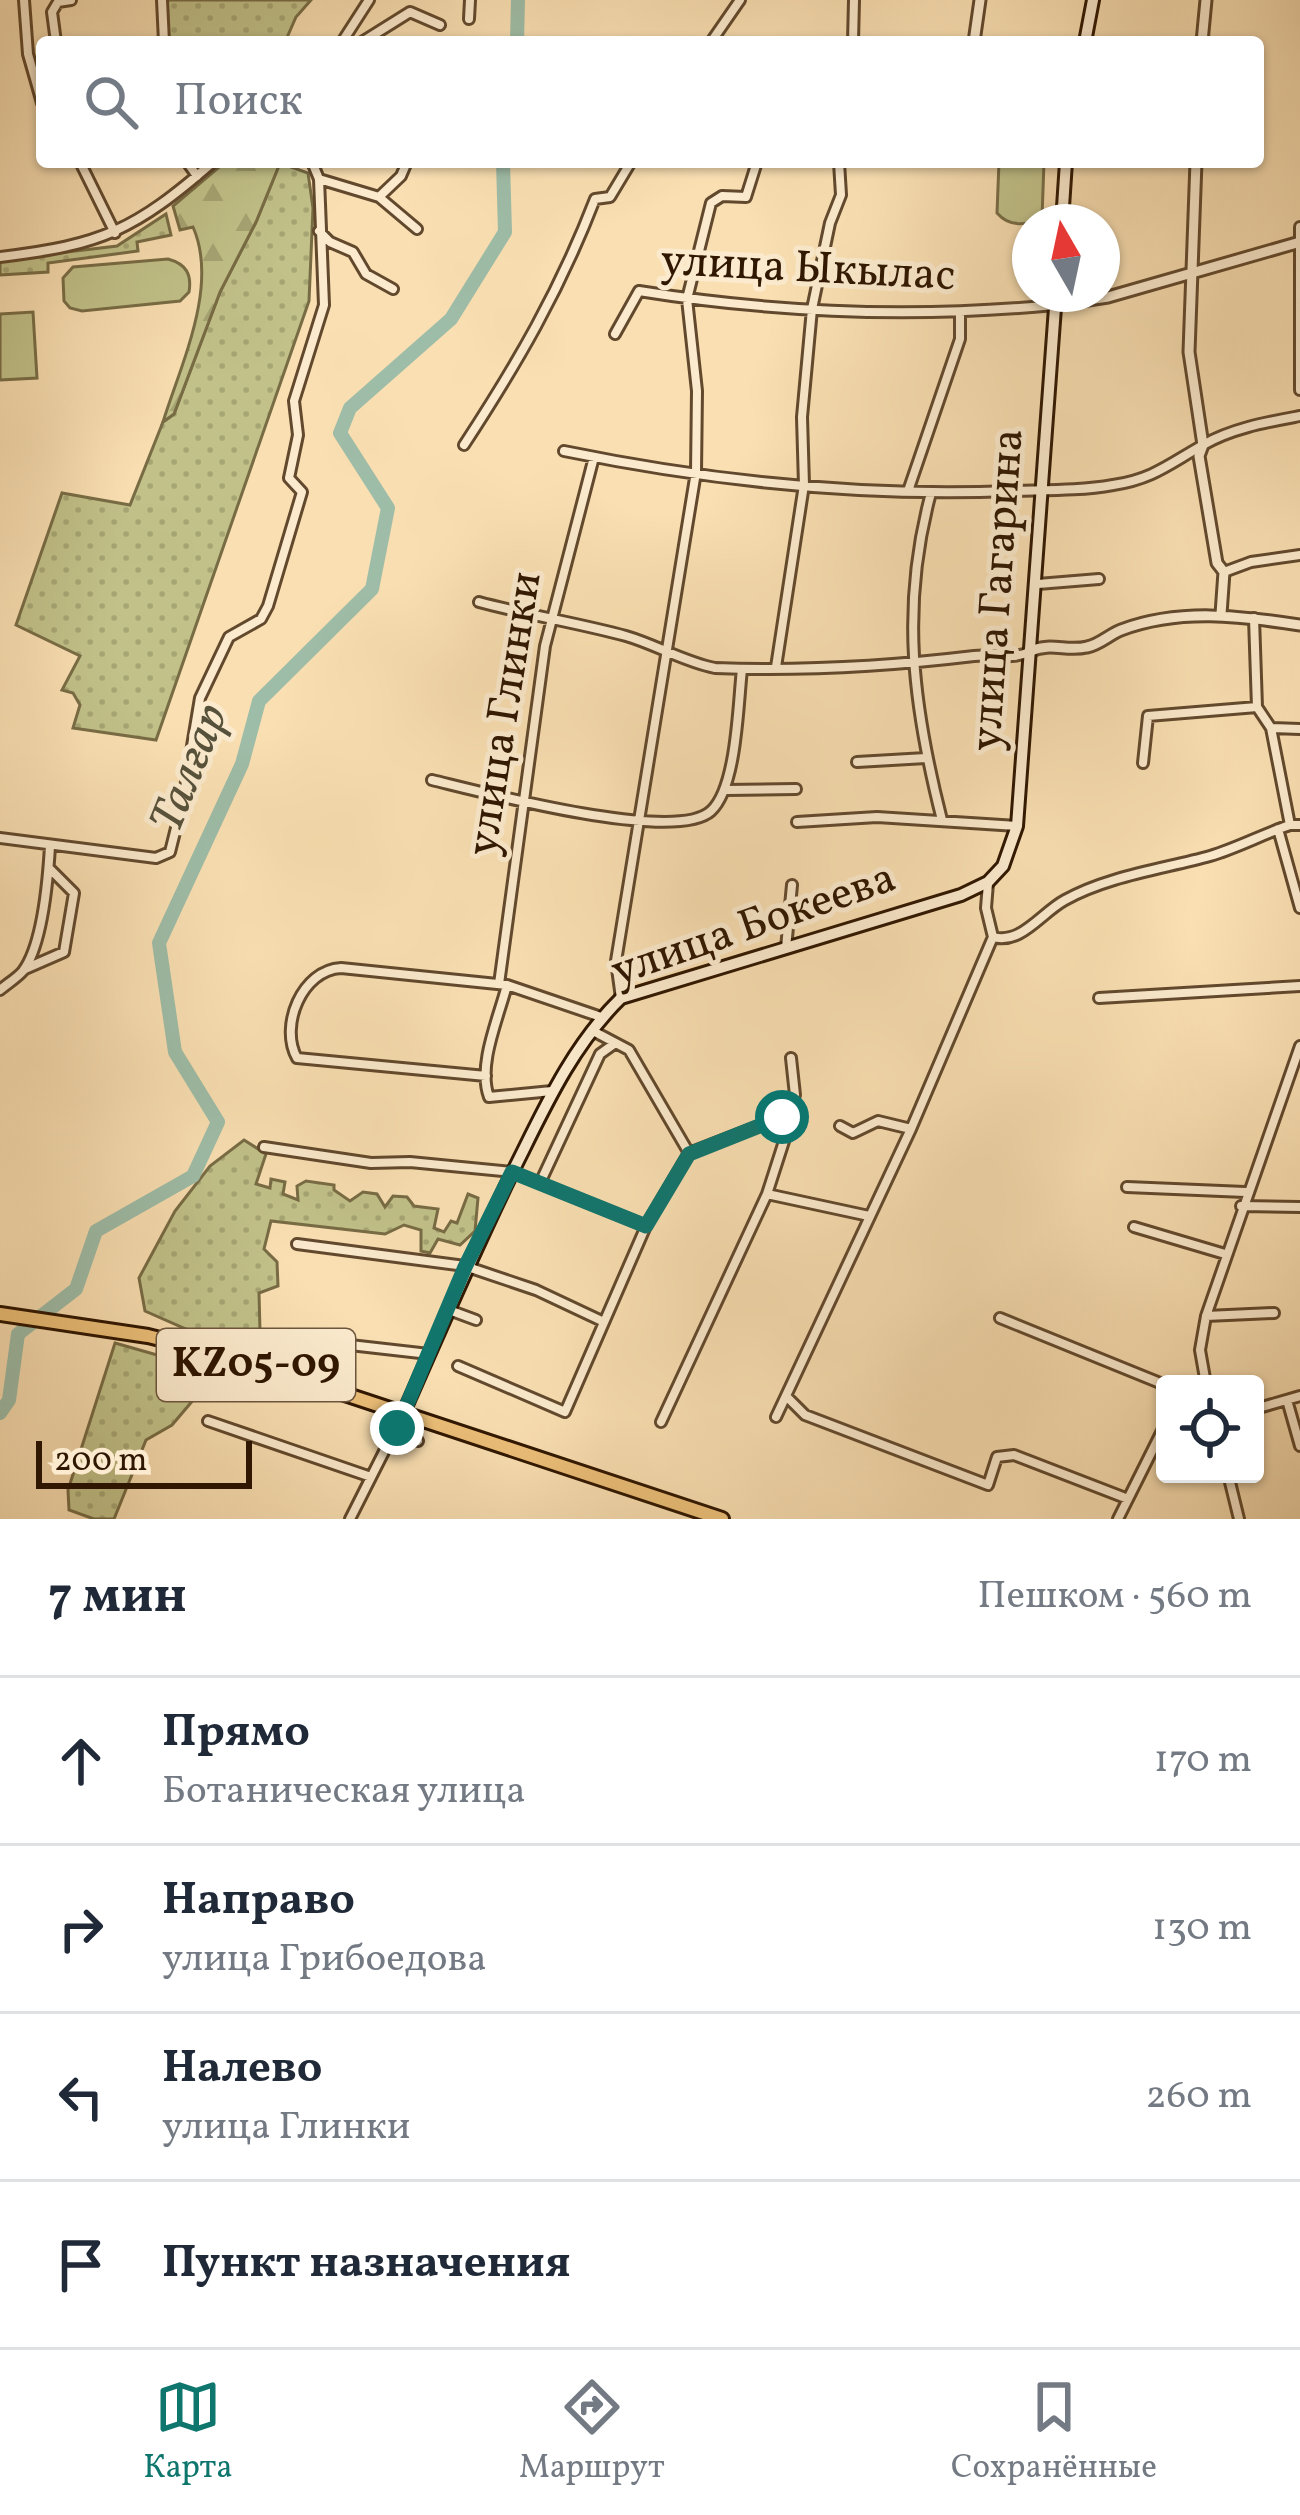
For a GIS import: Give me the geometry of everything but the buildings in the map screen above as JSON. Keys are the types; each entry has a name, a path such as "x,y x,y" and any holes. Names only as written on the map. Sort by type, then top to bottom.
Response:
{"main road":[{"path":"1086,36 1093,0"},
{"path":"1062,204 1066,168"},
{"name":"улица Гагарина","path":"988,882 1003,866 1017,826 1055,312"},
{"name":"улица Бокеева","path":"601,1017 621,998 961,895 988,882"},
{"path":"403,1414 465,1267 512,1172 553,1091 601,1017"},
{"name":"KZ05-09","path":"0,1314 105,1329 233,1357 722,1519"}],"street":[{"path":"24,0 28,54 36,83"},
{"path":"55,36 52,13 58,2 71,0"},
{"path":"162,0 164,36"},
{"path":"346,36 369,0"},
{"path":"469,19 470,0"},
{"path":"715,36 740,0"},
{"path":"853,36 854,0"},
{"path":"975,36 980,0"},
{"path":"1203,36 1206,0"},
{"path":"372,36 410,12 440,25"},
{"path":"83,168 115,233"},
{"path":"191,168 197,176"},
{"path":"0,257 53,251 115,233 166,202 206,168"},
{"path":"0,838 156,858 166,856 172,846 200,698 229,638 261,619 268,606 302,492 289,478 298,435 294,400 324,305 319,179 314,168"},
{"path":"379,197 404,168"},
{"path":"464,445 525,351 567,272 595,200 610,197 628,168"},
{"path":"621,998 616,961 696,472 697,391 687,299 711,203 722,196 744,199 755,168"},
{"path":"776,668 804,485 802,417 812,309 830,223 841,195 839,168"},
{"path":"1196,168 1190,352 1203,445 1199,456 1217,563 1224,572 1221,614"},
{"path":"319,179 379,197 417,230"},
{"path":"1300,226 1300,390"},
{"path":"319,230 324,238 353,252 365,274 393,289"},
{"name":"улица Ыкылас","path":"1120,293 1300,242"},
{"name":"улица Ыкылас","path":"615,334 639,291 812,309 960,314 1012,306"},
{"path":"908,491 960,339 960,314"},
{"path":"564,451 804,485 931,493 1043,490 1111,486 1155,476 1203,445 1246,428 1300,416"},
{"name":"улица Глинки","path":"486,1076 503,984 551,622 594,457"},
{"path":"931,493 919,538 911,614 926,758 942,820"},
{"path":"1224,572 1251,562 1300,555"},
{"path":"1037,584 1099,579"},
{"path":"478,602 625,636 669,650 691,664 742,669 913,665 980,655 1021,656 1044,645 1086,648 1121,630 1153,622 1221,614 1300,625"},
{"path":"993,937 1016,938 1047,912 1082,892 1216,854 1295,825 1271,728 1257,707 1254,619"},
{"path":"1033,631 1044,645"},
{"path":"432,780 639,821 696,820 711,811 726,790 742,669"},
{"path":"1143,763 1148,716 1257,707"},
{"path":"1271,728 1300,728"},
{"path":"857,762 926,758"},
{"path":"726,790 796,789"},
{"path":"797,823 877,817 1017,826"},
{"path":"1278,829 1300,908"},
{"path":"24,970 45,897 50,846"},
{"path":"0,990 24,970 64,952 74,893 49,868"},
{"path":"776,1417 911,1129 993,937 986,908 988,882"},
{"path":"786,948 792,885"},
{"name":"улица Бокеева","path":"486,1076 297,1058 293,1053 294,1014 316,975 331,968 503,984 601,1017"},
{"path":"1100,998 1300,986"},
{"path":"591,1030 629,1051 689,1154"},
{"path":"540,1183 600,1054 614,1044"},
{"path":"1204,1375 1200,1350 1206,1316 1300,1046"},
{"path":"458,1366 565,1412 646,1226 689,1154 782,1117 795,1095 791,1058"},
{"path":"486,1076 489,1097 553,1091"},
{"path":"661,1422 767,1194 786,1135 782,1117"},
{"path":"840,1126 853,1133 878,1121 911,1129"},
{"path":"265,1147 370,1163 512,1172 646,1226"},
{"path":"1127,1187 1246,1192"},
{"path":"767,1194 869,1216"},
{"path":"1241,1206 1300,1207"},
{"path":"1134,1227 1225,1254"},
{"path":"297,1244 465,1267 536,1290 604,1322"},
{"path":"447,1309 476,1320"},
{"path":"1206,1316 1274,1313"},
{"path":"1000,1318 1156,1381"},
{"path":"233,1357 271,1336 430,1354"},
{"path":"1264,1406 1300,1396"},
{"path":"788,1398 805,1415 988,1485 997,1457 1014,1454 1128,1499"},
{"path":"1287,1400 1300,1446"},
{"path":"350,1519 403,1414"},
{"path":"208,1421 371,1477"},
{"path":"397,1428 418,1441"},
{"path":"1118,1519 1156,1443"},
{"path":"1230,1483 1239,1519"}],"green space":[{"path":"162,0 311,0 288,36 165,36"},
{"path":"218,168 278,168 220,292 174,414 163,422 195,325 202,274 193,227 180,230 173,206"},
{"path":"278,168 308,173 313,208 309,301 156,740 73,728 80,705 73,693 62,690 80,656 16,625 62,493 130,505 163,422 174,414 220,292"},
{"path":"999,168 1044,168 1042,204 1012,204 1012,222 997,213"},
{"path":"166,214 171,235 137,242 138,251 48,263 48,272 0,275 0,260 117,246"},
{"path":"168,259 183,267 190,280 189,292 180,301 82,311 64,301 63,278 73,267"},
{"path":"33,312 37,378 0,380 0,314"},
{"path":"244,1140 266,1154 256,1184 270,1188 271,1179 285,1182 283,1194 298,1200 297,1186 306,1181 334,1185 350,1201 363,1192 377,1194 385,1207 393,1196 407,1197 414,1206 438,1209 434,1228 444,1232 451,1221 457,1223 468,1194 478,1198 475,1231 460,1245 438,1239 430,1253 421,1251 421,1230 404,1225 385,1234 271,1221 264,1249 277,1262 278,1286 259,1293 260,1331 243,1345 145,1311 139,1278 175,1211 210,1166"},
{"path":"115,1343 217,1372 172,1425 146,1440 114,1519 94,1519 69,1510 68,1490"}],"waterway":[{"name":"Талғар","path":"517,36 518,0"},
{"name":"Талғар","path":"0,1413 9,1400 18,1334 76,1289 96,1231 193,1176 218,1122 175,1052 159,943 242,764 259,701 372,589 388,508 340,433 350,408 451,319 505,232 503,168"}],"route":[{"path":"397,1428 465,1267 512,1172 646,1226 689,1154 782,1117"}]}
